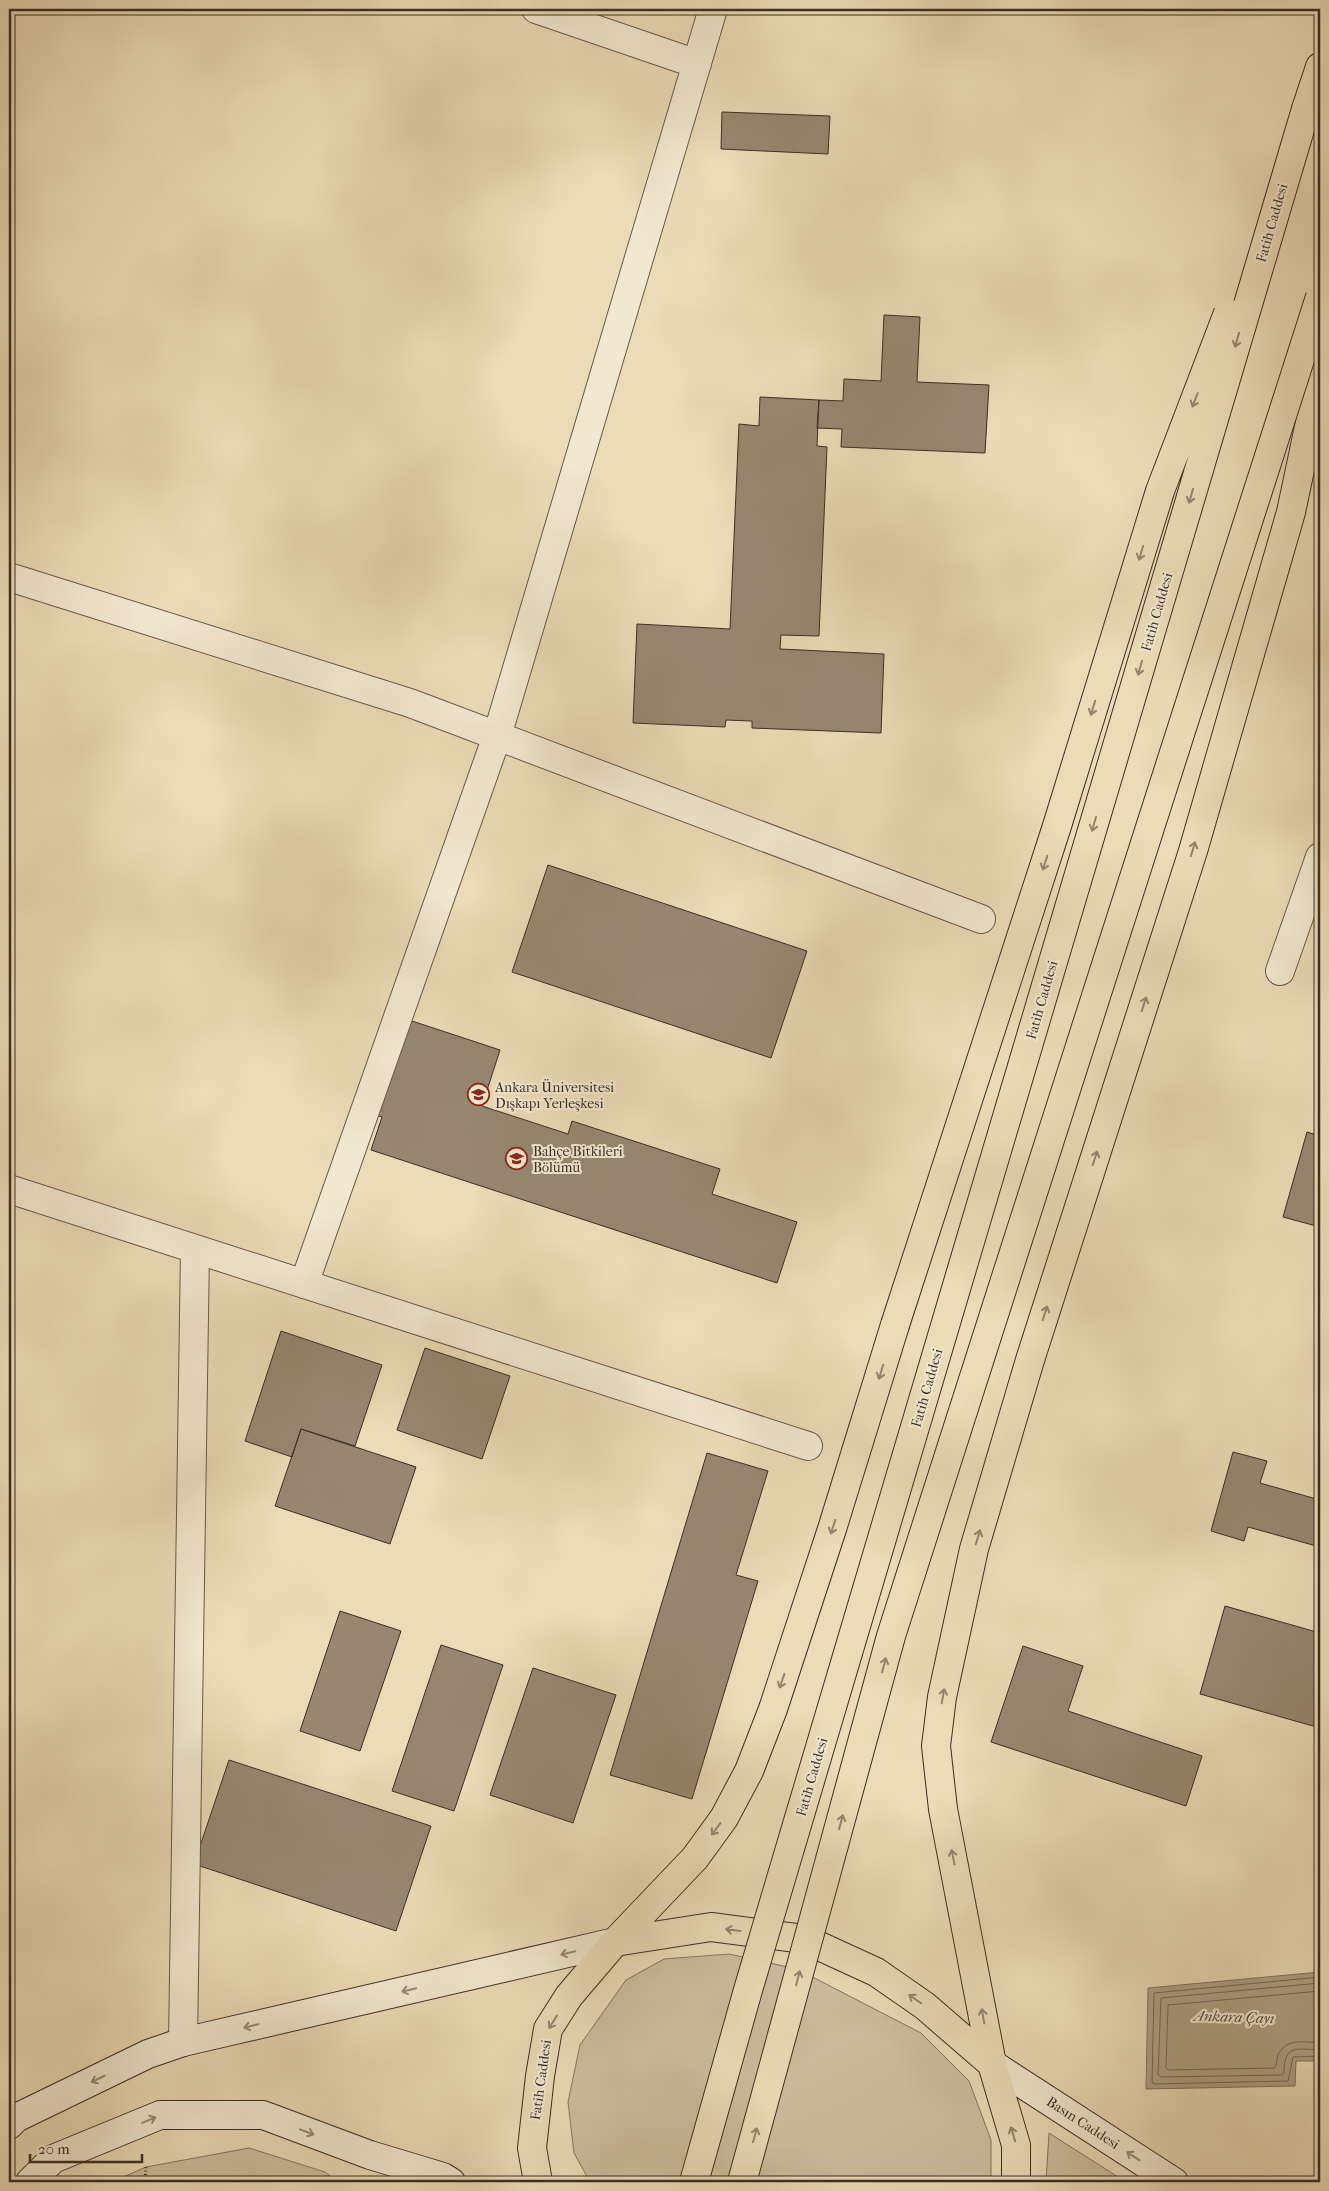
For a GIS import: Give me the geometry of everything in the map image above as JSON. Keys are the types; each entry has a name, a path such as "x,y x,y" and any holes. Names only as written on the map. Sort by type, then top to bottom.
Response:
{"main road":[{"name":"Fatih Caddesi","path":"694,2182 751,1980 1320,67"},
{"name":"Fatih Caddesi","path":"538,2182 532,2148 540,2076 548,2029 570,1996 615,1942 695,1858 724,1818 749,1771 773,1709 1054,835 1160,492 1306,109"},
{"path":"742,2182 892,1636 1320,297"},
{"path":"1016,2182 1016,2145 992,2064 943,1809 936,1746 942,1697 974,1550 1030,1360 1193,851 1291,512 1320,375"},
{"path":"615,1942 711,1927 804,1938 876,1972 925,2006 992,2064"}],"street":[{"path":"536,9 697,64"},
{"path":"304,1284 497,736 713,9"},
{"path":"9,577 410,703 981,919"},
{"path":"1280,971 1320,857"},
{"path":"9,1189 808,1446"},
{"path":"183,2042 196,1249"},
{"path":"9,2125 16,2118 148,2054 183,2042 615,1942"},
{"name":"Basın Caddesi","path":"992,2064 1174,2182"},
{"path":"30,2182 53,2159 160,2115 263,2115 370,2155 443,2177 451,2182"}],"path":[{"path":"145,2182 146,2167"}],"shaded area":[{"path":"729,1954 797,1969 921,2033 969,2081 991,2140 991,2182 590,2182 574,2153 568,2102 580,2045 626,1980 664,1959"},
{"path":"1049,2133 1126,2182 1046,2182"},
{"path":"249,2148 325,2172 338,2182 112,2182 146,2167"}],"water":[{"name":"Ankara Çayı","path":"1320,1972 1320,2061 1296,2061 1295,2086 1146,2089 1148,1988"}],"building":[{"path":"722,112 830,116 828,154 721,149"},
{"path":"884,315 920,317 917,382 989,385 985,453 841,447 842,429 817,428 819,400 843,401 844,379 881,381"},
{"path":"760,397 819,400 817,446 827,447 819,636 781,635 780,649 884,654 881,733 752,728 752,721 726,720 725,727 633,723 637,624 730,629 739,424 759,426"},
{"path":"548,865 807,951 771,1058 512,972"},
{"path":"409,1020 500,1050 482,1106 568,1134 572,1121 720,1169 712,1194 797,1222 777,1283 371,1150 382,1117 370,1113"},
{"path":"1307,1132 1320,1136 1320,1227 1283,1217"},
{"path":"281,1331 382,1365 355,1446 301,1429 292,1457 245,1441"},
{"path":"425,1348 510,1376 482,1459 397,1430"},
{"path":"301,1429 416,1467 390,1544 275,1506"},
{"path":"1233,1452 1267,1461 1260,1483 1320,1500 1320,1547 1248,1527 1244,1541 1211,1531"},
{"path":"707,1453 768,1471 736,1575 758,1581 692,1799 610,1775"},
{"path":"1225,1606 1320,1633 1320,1728 1200,1694"},
{"path":"340,1611 401,1631 360,1751 300,1731"},
{"path":"441,1645 503,1665 454,1811 392,1791"},
{"path":"1023,1646 1083,1666 1068,1711 1202,1756 1186,1806 991,1742"},
{"path":"533,1668 616,1695 573,1823 490,1795"},
{"path":"229,1760 431,1826 396,1931 194,1864"}],"place":[{"name":"Ankara Üniversitesi Dışkapı Yerleşkesi","path":"479,1095"},
{"name":"Bahçe Bitkileri Bölümü","path":"517,1159"}]}
